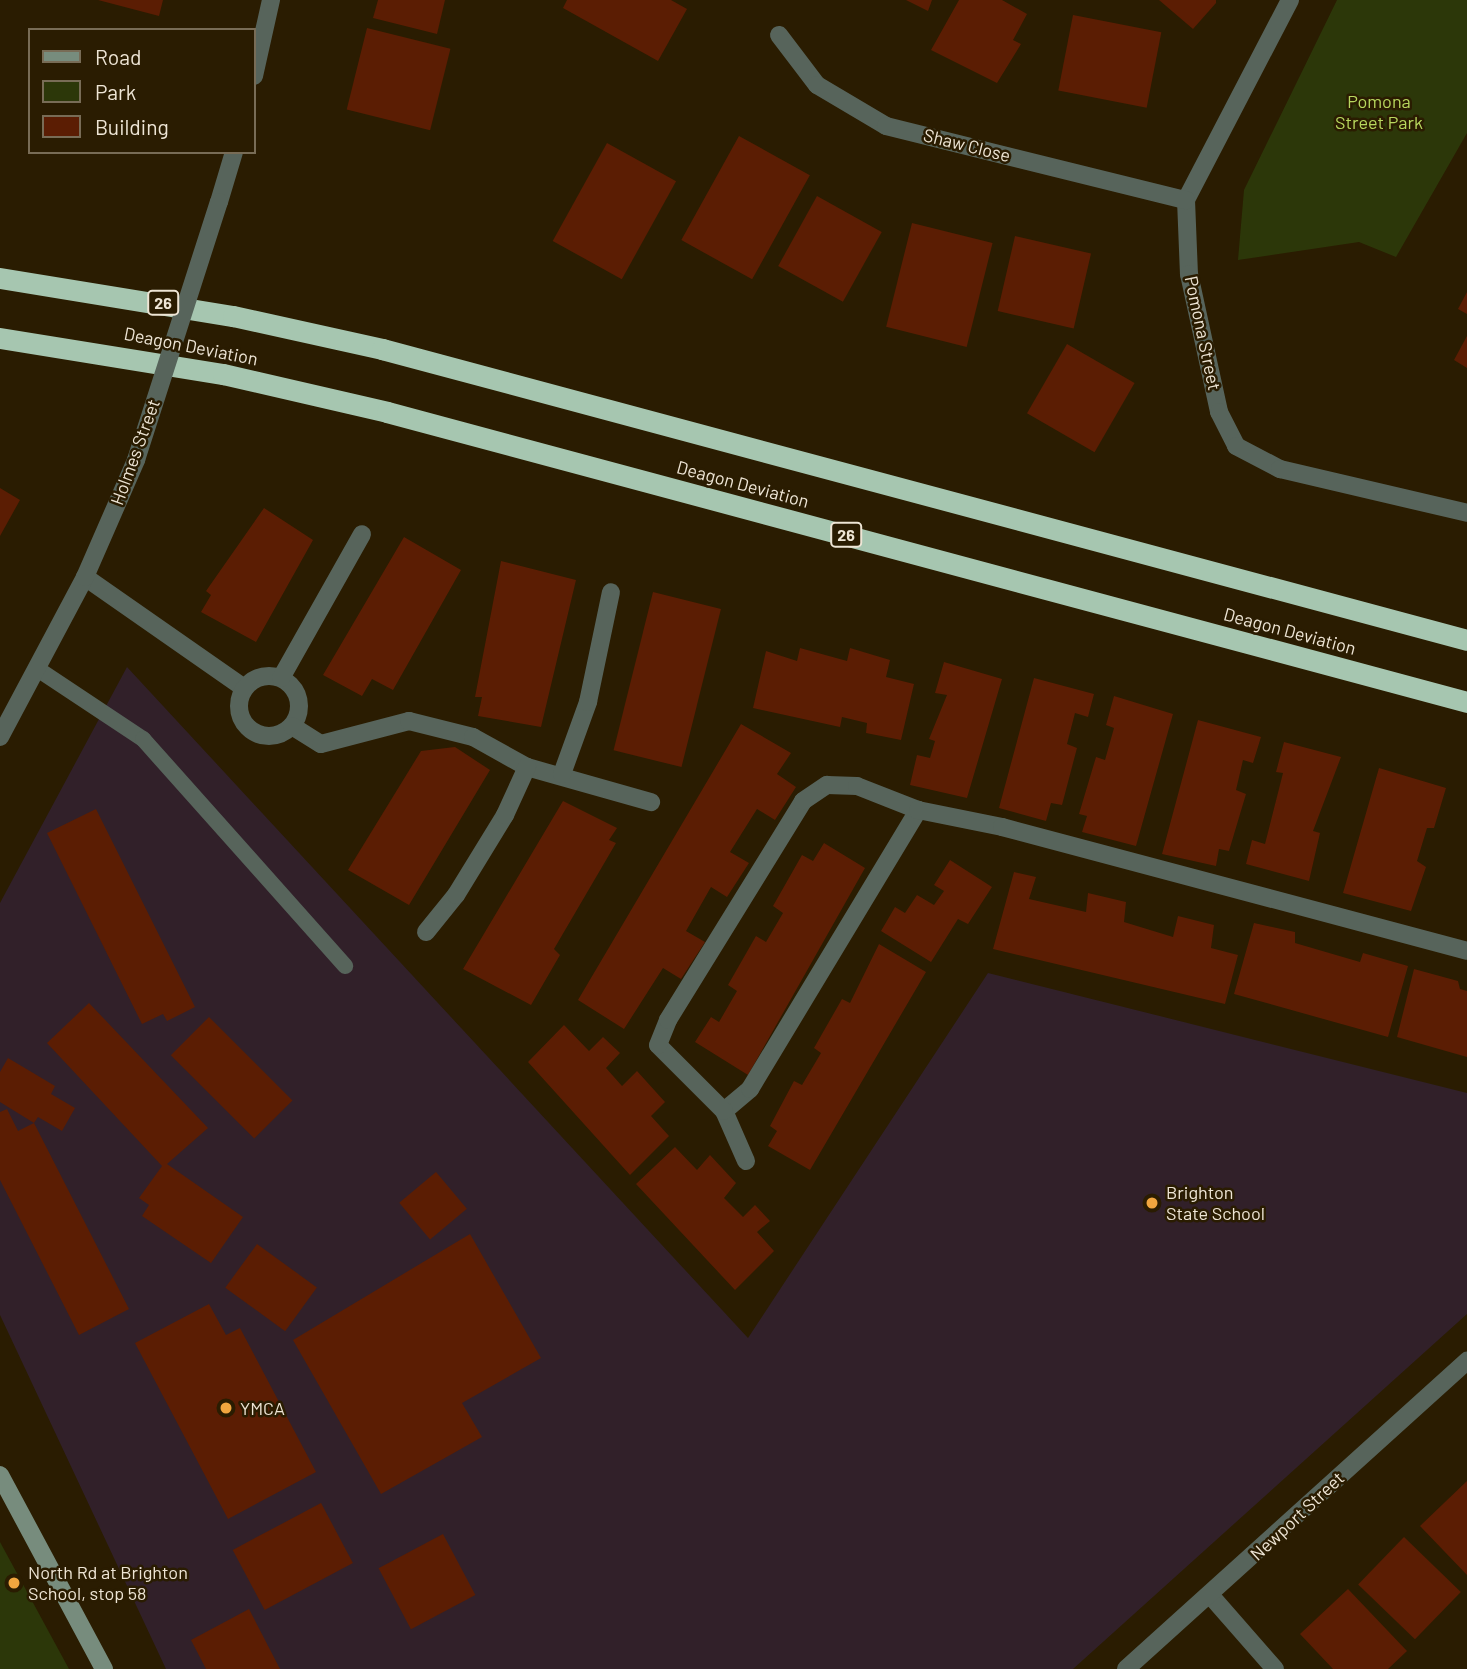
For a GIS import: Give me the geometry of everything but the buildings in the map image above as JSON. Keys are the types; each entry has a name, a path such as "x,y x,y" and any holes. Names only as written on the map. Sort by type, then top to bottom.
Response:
{"highway":[{"name":"Deagon Deviation","path":"0,278 233,316 382,349 1467,640"},
{"name":"Deagon Deviation","path":"0,338 223,374 387,412 1467,702"}],"street":[{"path":"256,67 271,0"},
{"name":"Pomona Street","path":"1290,0 1186,200 1189,274 1219,412 1236,446 1280,469 1467,513"},
{"name":"Shaw Close","path":"779,35 817,85 886,126 1186,200"},
{"name":"Holmes Street","path":"0,737 39,670 85,577 136,460 233,154"},
{"path":"281,678 362,534"},
{"path":"85,577 244,688"},
{"path":"562,774 588,702 611,592"},
{"path":"261,676 281,678 290,684 299,703 292,726 272,736 247,728 238,705 244,688 261,676"},
{"path":"292,726 321,744 409,721 473,737 527,767 562,774 651,802"},
{"path":"426,932 456,895 505,815 527,767"},
{"path":"746,1161 724,1111 657,1045 668,1020 803,801 827,785 857,786 918,810 964,817 1467,951"},
{"path":"724,1111 757,1079 918,810"},
{"name":"Newport Street","path":"1126,1669 1211,1596 1467,1361"},
{"path":"0,1475 104,1669"},
{"path":"1211,1596 1275,1669"}],"lane":[{"path":"39,670 144,739 345,966"}],"shaded area":[{"name":"Brighton State School","path":"127,667 748,1338 988,973 1467,1093 1467,1314 1073,1669 166,1669 0,1315 0,903"}],"green space":[{"name":"Pomona Street Park","path":"1337,0 1467,0 1467,133 1396,257 1359,242 1238,260 1244,190"},
{"path":"0,1542 69,1669 0,1669"}],"place":[{"name":"Brighton State School","path":"1152,1203"},
{"name":"YMCA","path":"226,1408"},
{"name":"North Rd at Brighton School, stop 58","path":"14,1583"}]}
